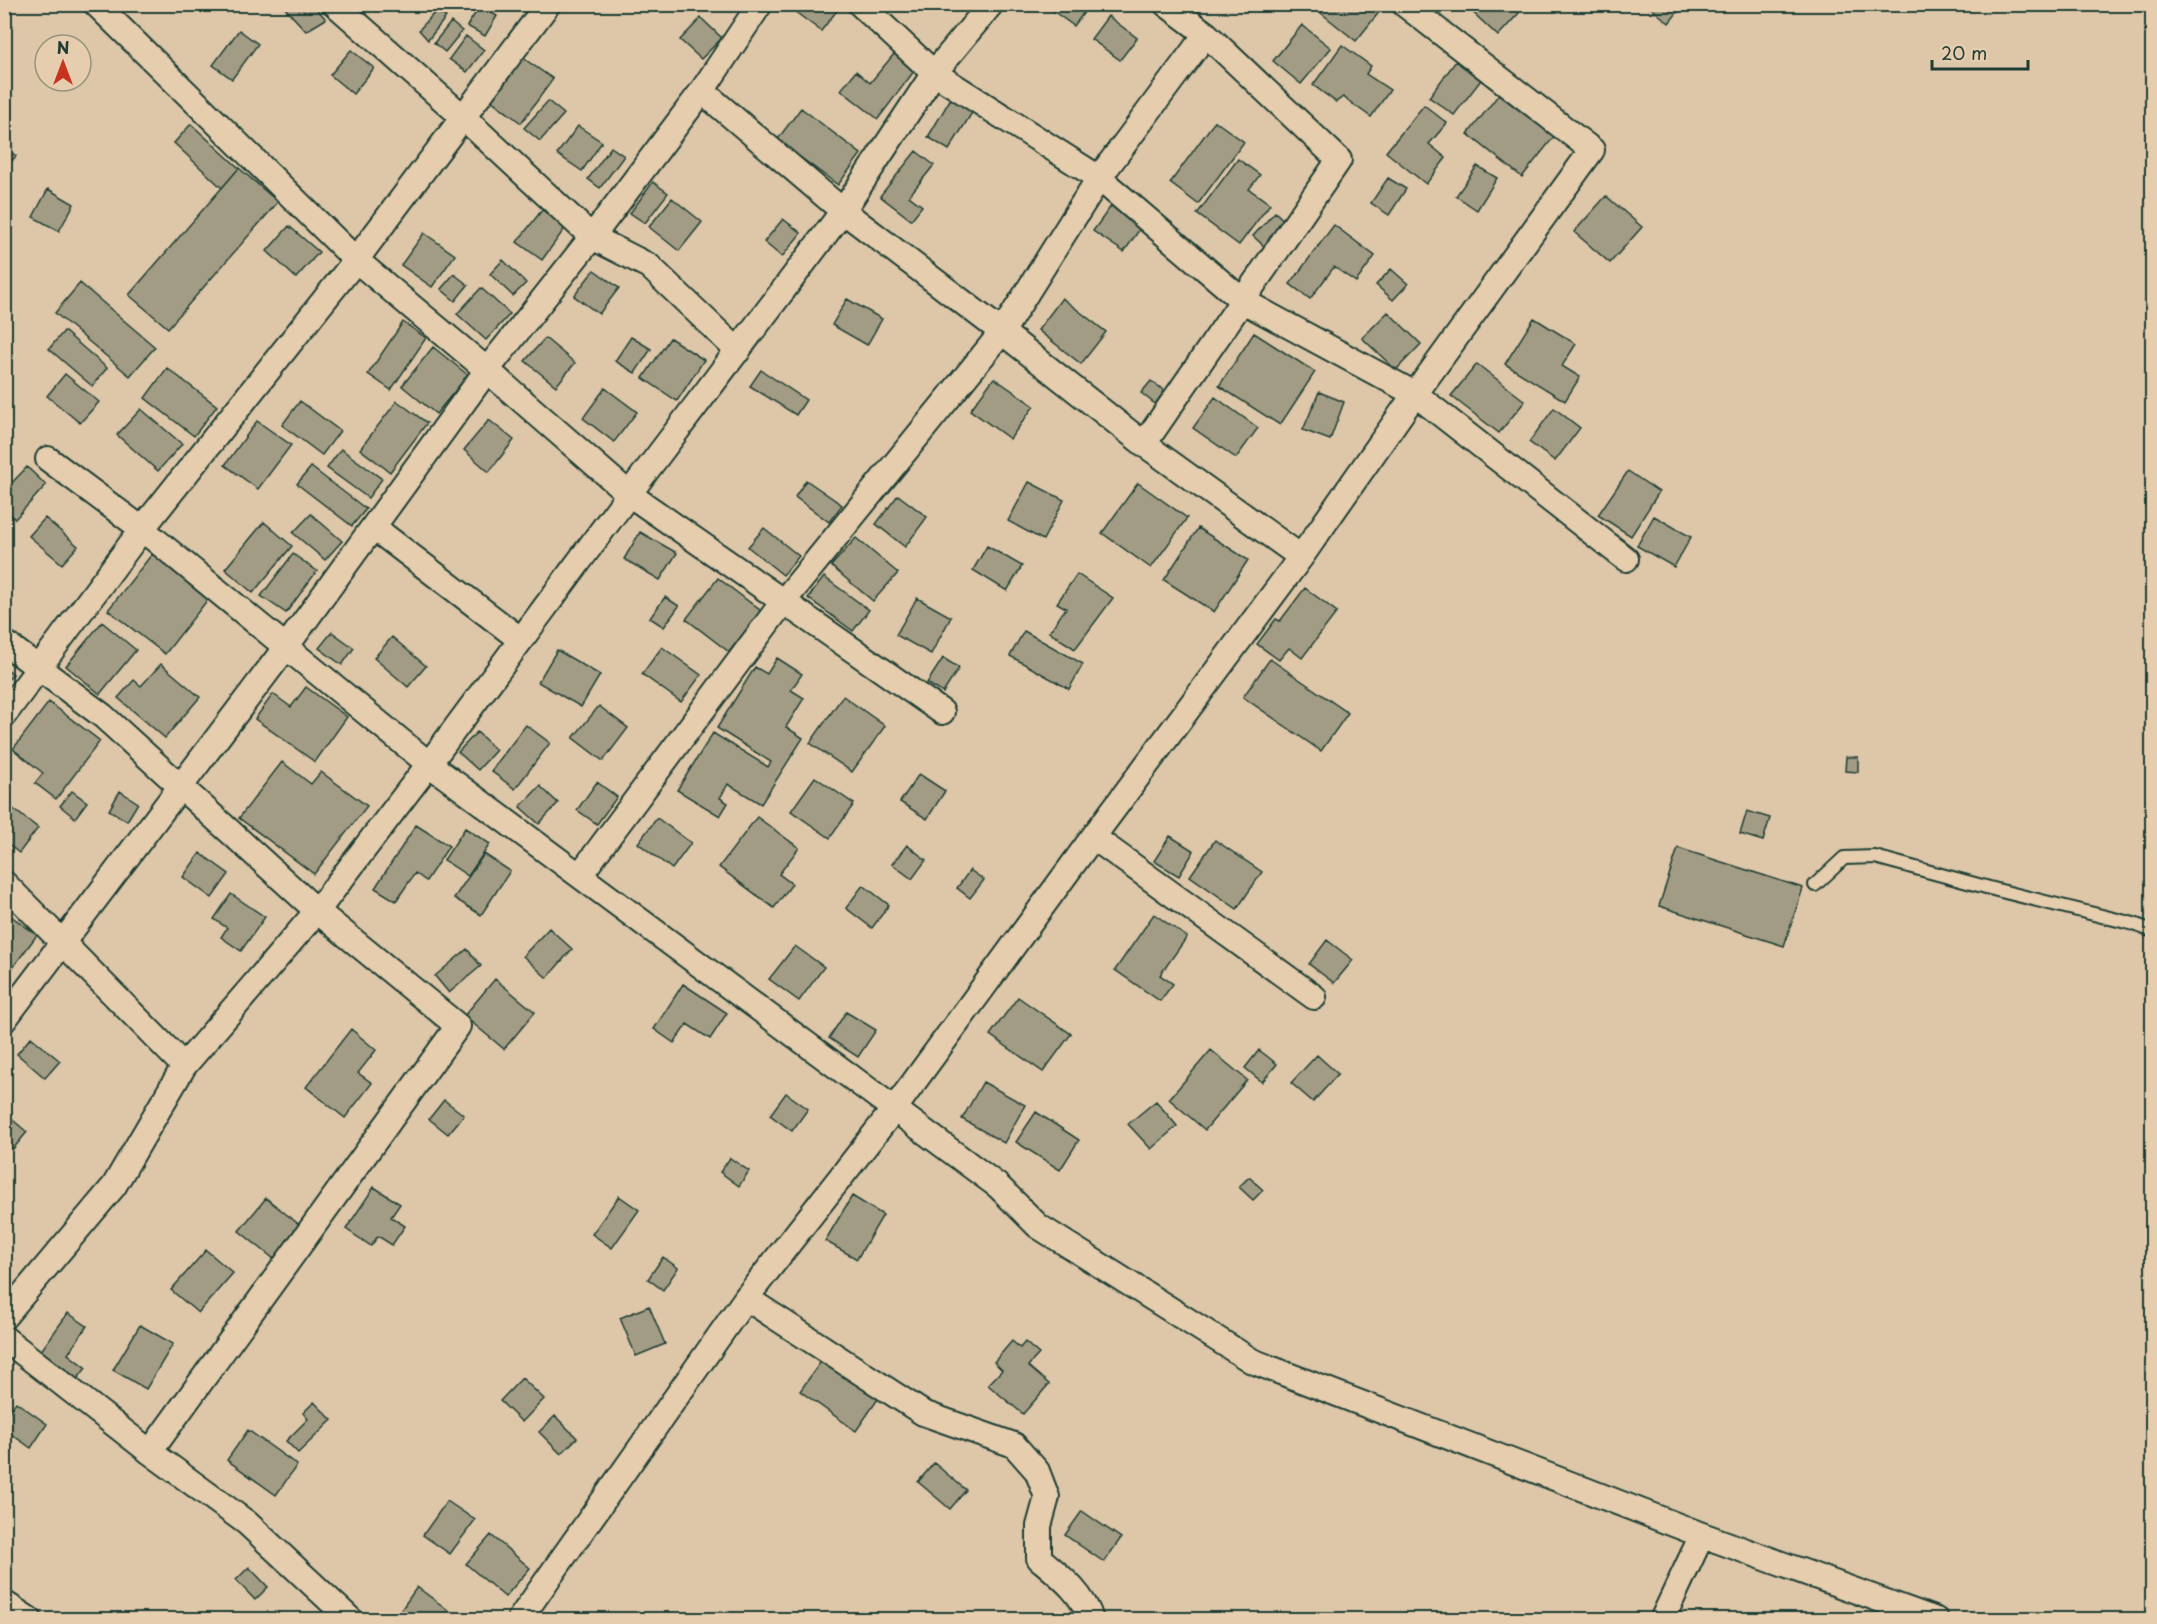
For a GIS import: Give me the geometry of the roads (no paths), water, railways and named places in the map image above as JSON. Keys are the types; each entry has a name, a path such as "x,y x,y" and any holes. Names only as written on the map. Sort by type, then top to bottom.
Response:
{"street":[{"path":"96,4 356,260 629,494 942,712"},
{"path":"335,4 463,117 592,237 649,266 738,351"},
{"path":"4,715 142,529 356,260 548,4"},
{"path":"4,1020 286,647 487,370 592,237 702,91 760,4"},
{"path":"860,4 934,73 1099,178 1243,301 1415,394 1626,559"},
{"path":"4,1317 114,1186 184,1066 317,911 429,764 843,211 934,73 991,4"},
{"path":"1144,444 1339,160 1206,34 1166,4"},
{"path":"519,1620 746,1298 895,1108 1301,557 1415,394 1592,150 1404,4"},
{"path":"580,875 783,602 1002,332 1099,178 1206,34"},
{"path":"702,91 843,211 1144,444 1301,557"},
{"path":"48,459 142,529 429,764 998,1186 1038,1226 1252,1361 1702,1535 1936,1620"},
{"path":"373,527 521,640"},
{"path":"4,642 103,716 317,911 459,1026 150,1452"},
{"path":"1093,837 1314,997"},
{"path":"4,883 184,1066"},
{"path":"746,1298 923,1413 1014,1445 1037,1471 1047,1497 1039,1526 1039,1558 1066,1581 1088,1609 1091,1620"},
{"path":"4,1338 150,1452 247,1523 351,1620"},
{"path":"1662,1620 1702,1535"},
{"path":"4,1603 30,1620"}],"lane":[{"path":"1815,885 1844,858 1875,857 2133,924 2152,931"}]}
